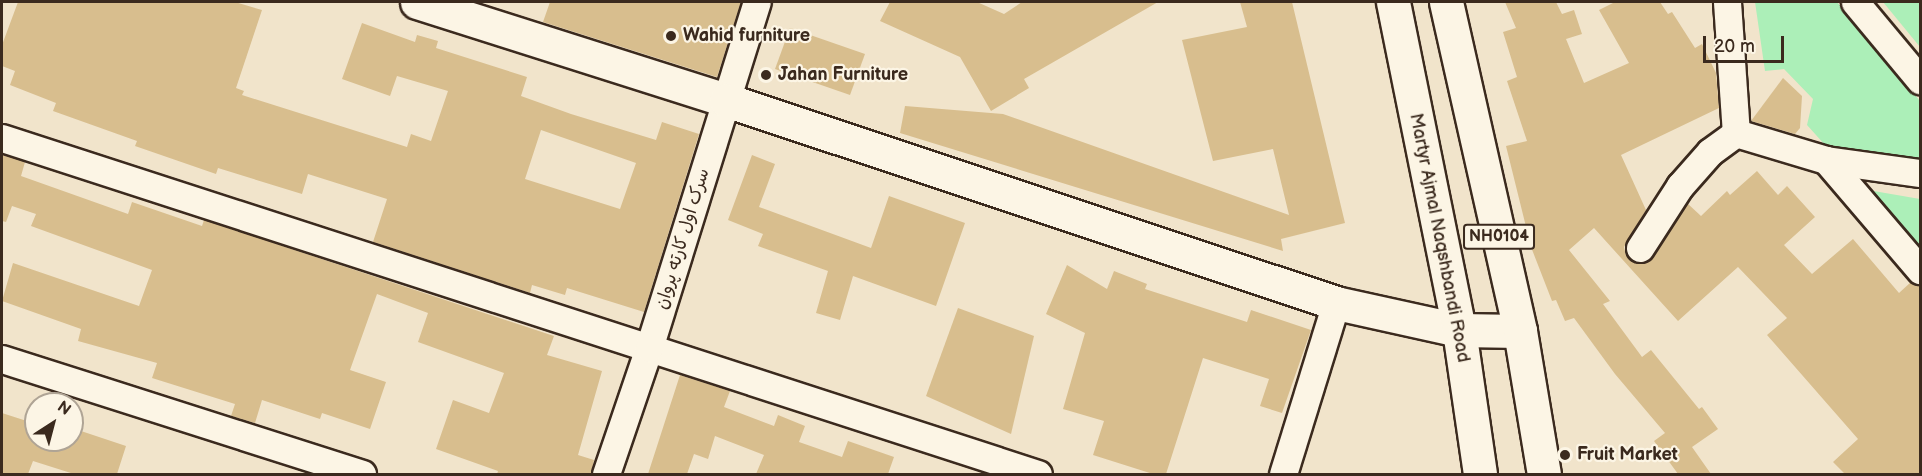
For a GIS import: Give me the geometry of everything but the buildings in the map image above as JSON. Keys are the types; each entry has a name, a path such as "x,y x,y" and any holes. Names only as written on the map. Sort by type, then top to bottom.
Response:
{"main road":[{"path":"417,2 726,100 1336,303 1458,330 1520,331"},
{"name":"Martyr Ajmal Naqshbandi Road","path":"1393,2 1458,330 1480,474"},
{"name":"NH0104","path":"1446,2 1520,331 1544,474"}],"street":[{"name":"سرک اول کارته پروان","path":"606,474 649,348 757,2"},
{"path":"1727,2 1736,133"},
{"path":"1855,2 1920,80"},
{"path":"1736,133 1826,160 1920,173"},
{"path":"1640,248 1680,186 1710,152 1736,133"},
{"path":"2,138 1038,474"},
{"path":"1826,160 1920,270"},
{"path":"1283,474 1336,303"},
{"path":"2,359 362,474"}],"green space":[{"path":"1755,2 1837,2 1920,101 1920,170 1834,155 1807,125 1813,99 1784,69 1765,71"},
{"path":"1883,2 1920,2 1920,47"},
{"path":"1862,189 1920,199 1920,259"}],"place":[{"name":"Wahid furniture","path":"671,36"},
{"name":"Jahan Furniture","path":"766,75"},
{"name":"Fruit Market","path":"1565,455"}]}
